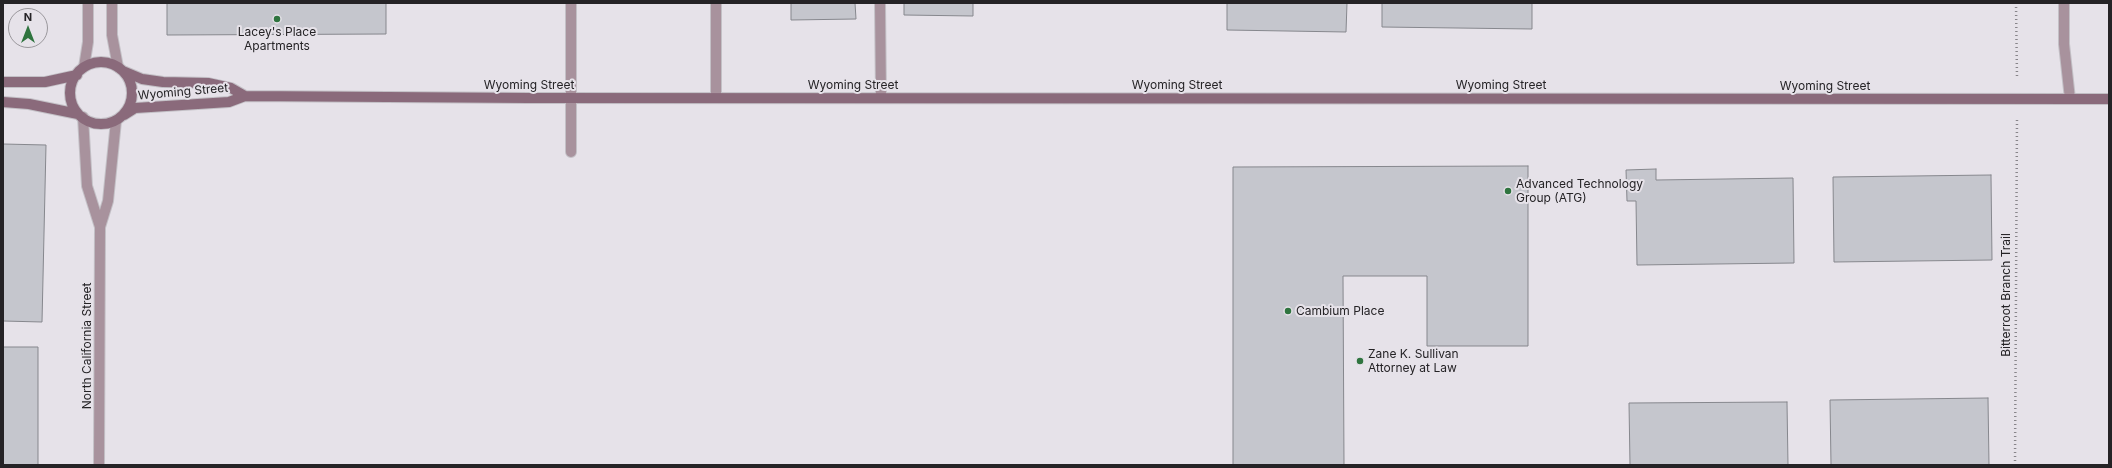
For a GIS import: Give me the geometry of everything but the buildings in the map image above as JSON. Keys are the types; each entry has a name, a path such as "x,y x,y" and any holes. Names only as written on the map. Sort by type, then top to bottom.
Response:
{"street":[{"path":"84,67 88,42 88,3"},
{"path":"112,3 112,35 120,69"},
{"path":"571,3 571,152"},
{"path":"716,3 716,98"},
{"path":"880,3 881,98"},
{"path":"2064,3 2064,44 2070,99"},
{"path":"3,102 29,104 80,116 96,124 106,124 120,118 130,107 132,97 129,78 120,69 104,62 94,63 84,67 72,84 70,95 73,105 80,116"},
{"name":"Wyoming Street","path":"120,69 142,79 215,85 231,88 245,96"},
{"path":"3,82 45,82 77,75"},
{"name":"Wyoming Street","path":"120,118 135,108 221,103 245,96 571,98 2109,99"},
{"name":"North California Street","path":"80,116 87,186 100,227"},
{"name":"North California Street","path":"99,465 100,227 108,201 120,118"}],"path":[{"path":"2016,3 2017,70"},
{"name":"Bitterroot Branch Trail","path":"2015,465 2017,125"}],"place":[{"name":"Lacey's Place Apartments","path":"277,19"},
{"name":"Advanced Technology Group (ATG)","path":"1508,191"},
{"name":"Cambium Place","path":"1288,311"},
{"name":"Zane K. Sullivan Attorney at Law","path":"1360,361"}]}
